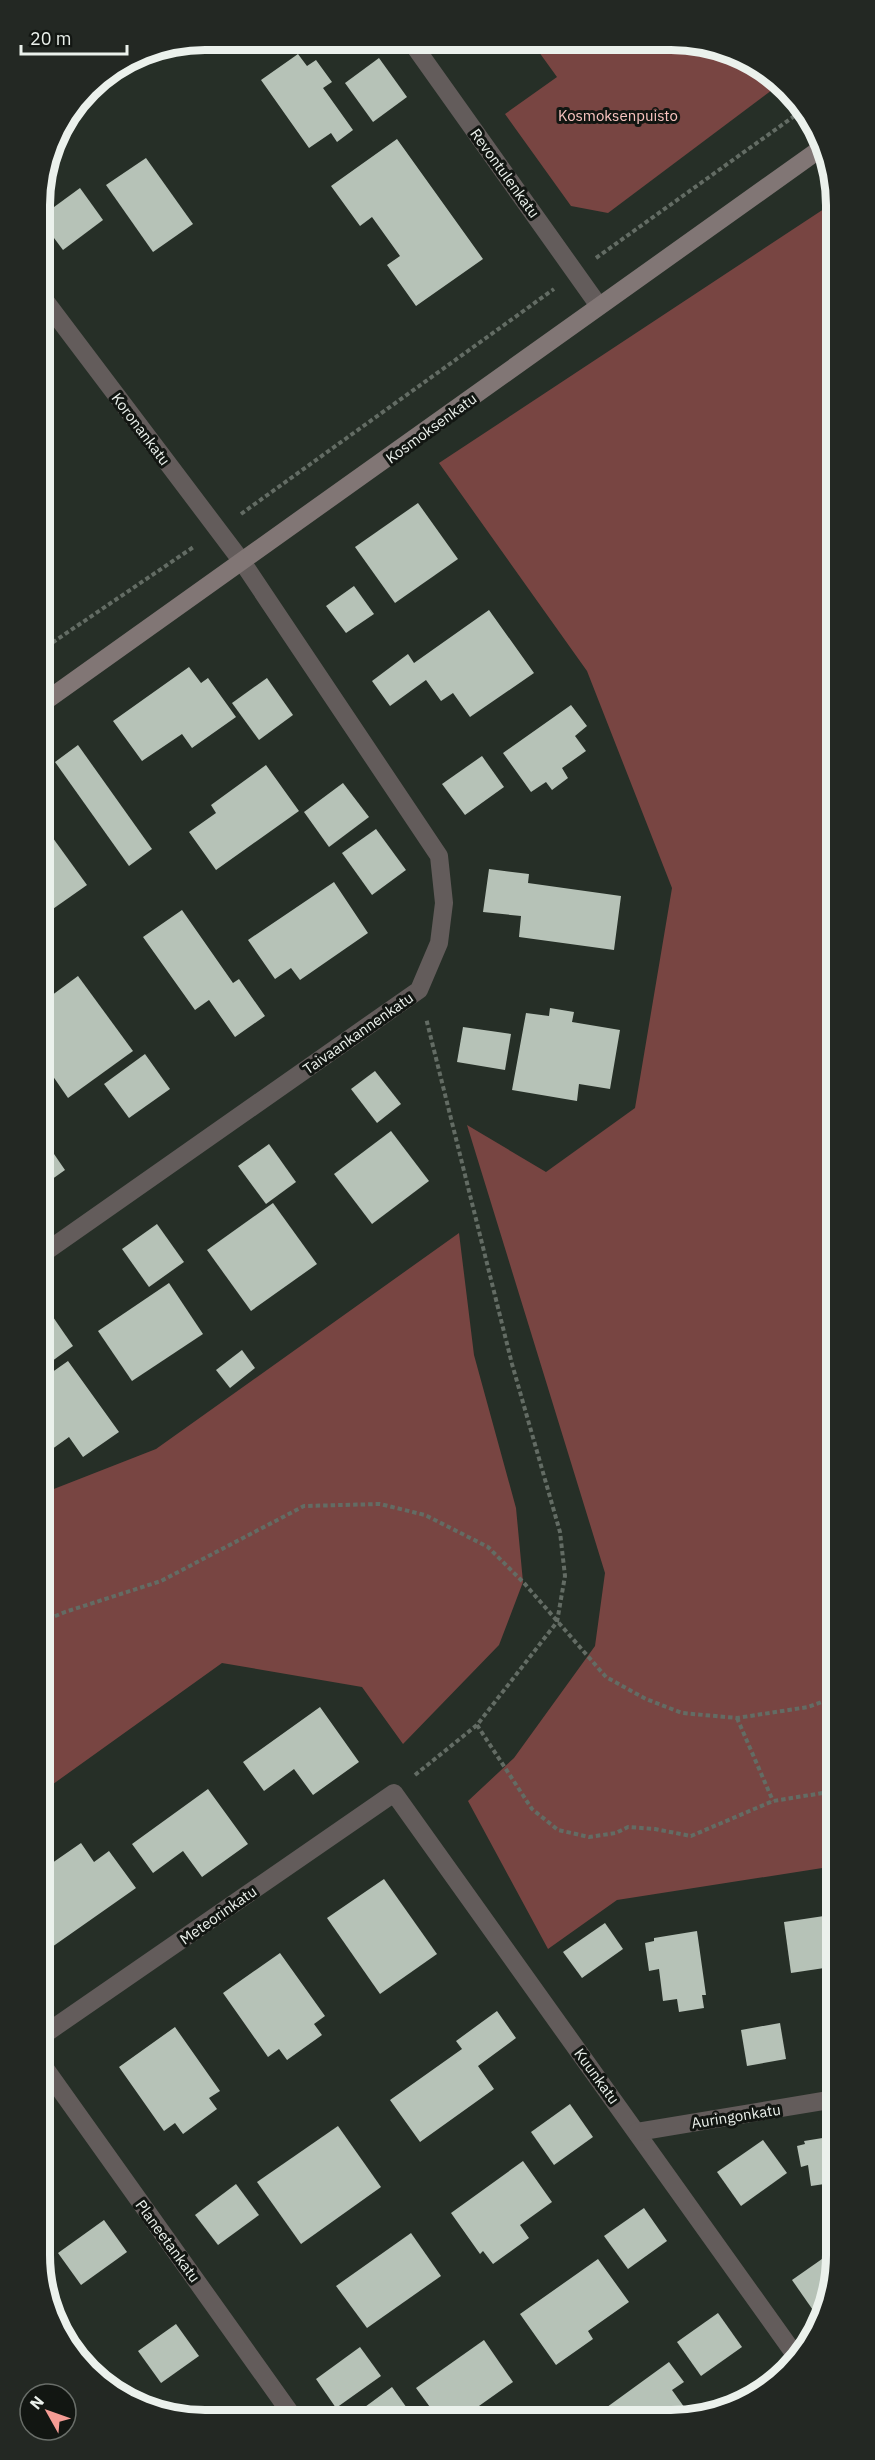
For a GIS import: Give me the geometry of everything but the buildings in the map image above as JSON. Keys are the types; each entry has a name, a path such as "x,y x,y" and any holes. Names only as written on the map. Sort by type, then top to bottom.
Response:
{"street":[{"name":"Revontulenkatu","path":"417,50 599,306"},
{"name":"Kosmoksenkatu","path":"50,698 243,563 816,152"},
{"name":"Koronankatu","path":"50,309 243,563"},
{"name":"Taivaankannenkatu","path":"50,1249 419,990 439,943 444,903 439,856 243,563"},
{"name":"Meteorinkatu","path":"50,2030 394,1793"},
{"name":"Kuunkatu","path":"394,1793 792,2351"},
{"name":"Planeetankatu","path":"50,2075 288,2410"},
{"name":"Auringonkatu","path":"637,2132 825,2101"}],"path":[{"path":"50,644 218,531 796,115"},
{"path":"394,1793 477,1725 557,1622 565,1576 560,1532 512,1364 419,990"},
{"path":"50,1618 161,1581 304,1506 380,1504 425,1515 488,1547 524,1582 606,1677 646,1699 682,1713 737,1718 808,1707 825,1701"},
{"path":"737,1718 772,1801"},
{"path":"477,1725 532,1809 558,1830 590,1837 616,1833 628,1827 655,1829 691,1836 772,1801 825,1793"}],"green space":[{"name":"Kosmoksenpuisto","path":"538,50 680,50 701,52 720,58 748,70 773,89 608,213 571,206 505,114 557,77"},
{"path":"826,208 825,1868 617,1900 548,1949 468,1801 514,1758 595,1646 605,1573 467,1125 546,1172 635,1108 672,888 587,671 439,463"},
{"path":"459,1233 474,1355 516,1508 523,1582 499,1645 403,1744 362,1687 222,1663 50,1786 50,1490 156,1449"}]}
